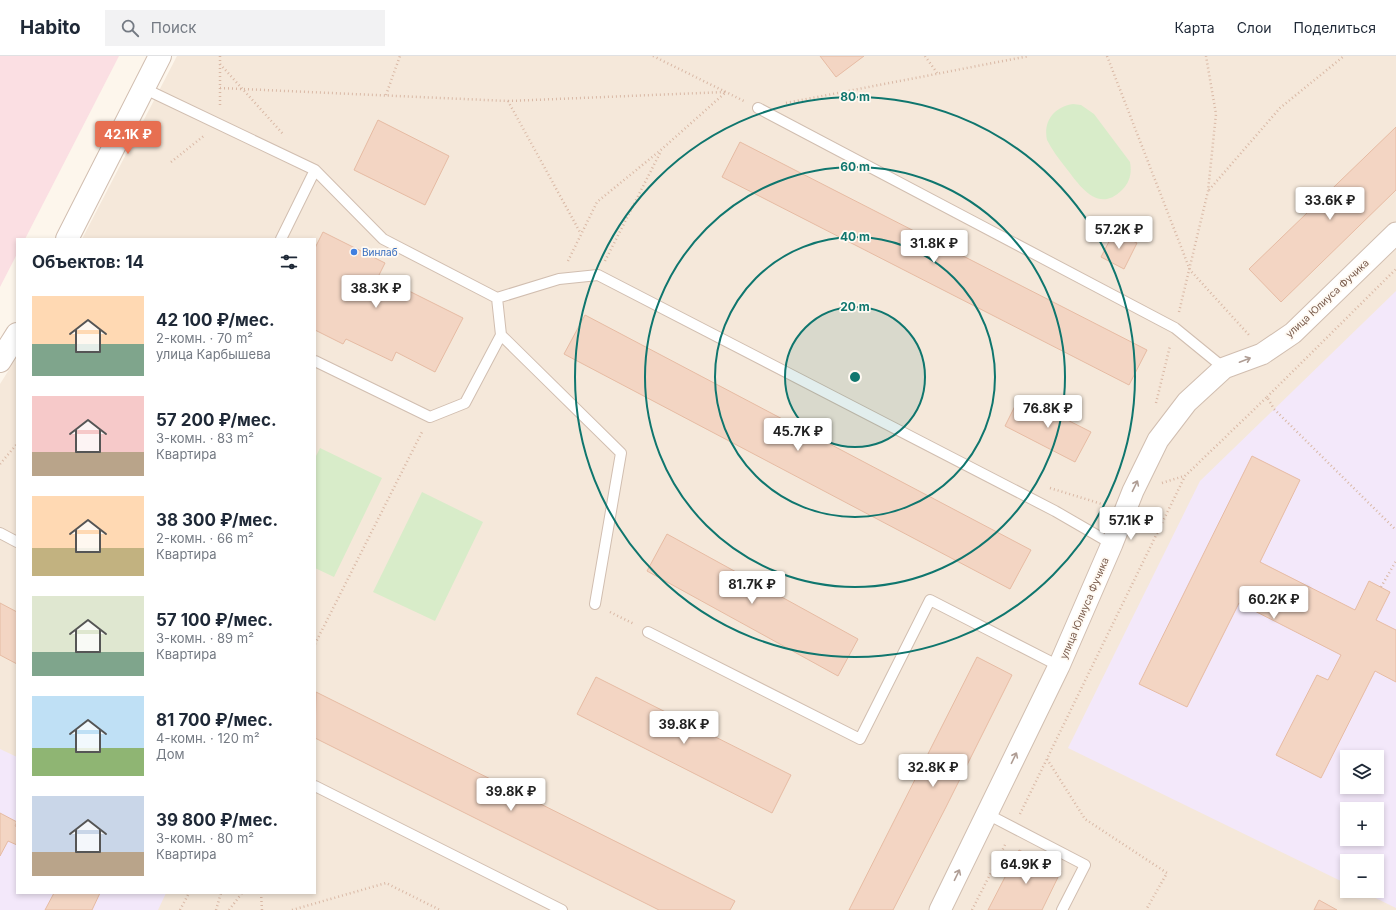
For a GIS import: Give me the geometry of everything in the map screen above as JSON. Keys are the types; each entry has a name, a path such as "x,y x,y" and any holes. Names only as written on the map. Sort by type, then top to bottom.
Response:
{"street":[{"path":"68,238 160,56"},
{"name":"улица Юлиуса Фучика","path":"940,910 1060,666 1112,544 1132,491 1158,440 1187,402 1224,368 1262,354 1293,333 1396,233"}],"lane":[{"path":"143,88 315,170 383,239 497,298 559,279 598,275 1048,508 1112,544"},
{"path":"758,108 1175,328 1224,368"},
{"path":"281,238 315,170"},
{"path":"316,361 430,417 465,403 501,335 497,298"},
{"path":"501,335 621,453 595,604"},
{"path":"0,533 16,541"},
{"path":"648,632 860,739 930,600 1060,666"},
{"path":"316,787 562,910"},
{"path":"987,814 1085,865 1062,910"}],"path":[{"path":"171,162 220,124 220,56"},
{"path":"386,96 400,56"},
{"path":"652,56 758,108 1029,56"},
{"path":"925,56 938,74"},
{"path":"1107,56 1190,270 1254,340"},
{"path":"1175,328 1208,190 1216,114 1206,56"},
{"path":"1208,190 1280,108 1344,56"},
{"path":"220,64 284,135"},
{"path":"220,88 508,101 726,92"},
{"path":"559,279 597,202 662,149 726,92"},
{"path":"508,101 581,234"},
{"path":"598,275 662,149"},
{"path":"972,910 1014,828 1185,476 1396,269"},
{"path":"1267,397 1274,409 1396,530"},
{"path":"316,642 430,417"},
{"path":"0,464 16,445"},
{"path":"1381,587 1396,561"},
{"path":"595,604 648,632"},
{"path":"1047,759 1085,819 1167,873 1146,910"},
{"path":"292,910 386,883 440,910"},
{"path":"180,910 188,894"},
{"path":"216,910 221,894"},
{"path":"230,910 241,894"},
{"path":"261,894 262,910"}],"shaded area":[{"path":"0,56 119,56 26,238 16,238 16,256 0,287"},
{"path":"177,56 1396,56 1396,910 0,910 0,384 16,359 16,894 316,894 316,238 83,238"},
{"path":"1396,291 1396,908 1375,898 1384,898 1384,854 1340,854 1340,881 1068,748 1200,481"},
{"path":"0,749 16,757 16,894 166,894 158,910 0,910"}],"green space":[{"path":"1073,104 1081,105 1094,114 1130,162 1131,170 1129,181 1122,190 1113,197 1105,199 1090,195 1077,182 1058,158 1047,140 1046,133 1048,121 1051,116 1060,108"},
{"path":"320,448 382,478 334,577 316,568 316,456"},
{"path":"422,492 483,522 435,621 373,592"}],"building":[{"path":"820,56 864,56 836,77"},
{"path":"378,120 449,156 425,205 354,170"},
{"path":"1396,127 1396,190 1281,302 1249,269"},
{"path":"740,142 1147,350 1129,385 722,177"},
{"path":"323,232 385,263 374,285 402,300 407,290 463,318 435,372 396,352 392,361 346,339 343,344 316,330 316,246"},
{"path":"1114,232 1137,243 1124,269 1101,257"},
{"path":"585,315 1031,550 1010,589 564,354"},
{"path":"1020,396 1091,432 1075,462 1005,426"},
{"path":"1252,456 1300,480 1260,562 1355,610 1369,581 1390,592 1376,620 1396,630 1396,682 1375,671 1321,778 1276,755 1317,675 1328,680 1341,655 1239,603 1187,707 1139,684"},
{"path":"667,534 858,639 838,676 647,571"},
{"path":"0,603 16,611 16,663 0,655"},
{"path":"977,657 1012,675 946,807 893,910 849,910"},
{"path":"596,677 791,775 772,813 577,714"},
{"path":"316,692 735,901 730,910 659,910 316,738"},
{"path":"0,813 16,821 16,845 8,841 0,856"},
{"path":"1019,850 1061,871 1042,910 988,910"},
{"path":"53,894 100,894 92,910 45,910"},
{"path":"1319,900 1337,910 1314,910"}],"place":[{"name":"Винлаб","path":"354,252"}]}
